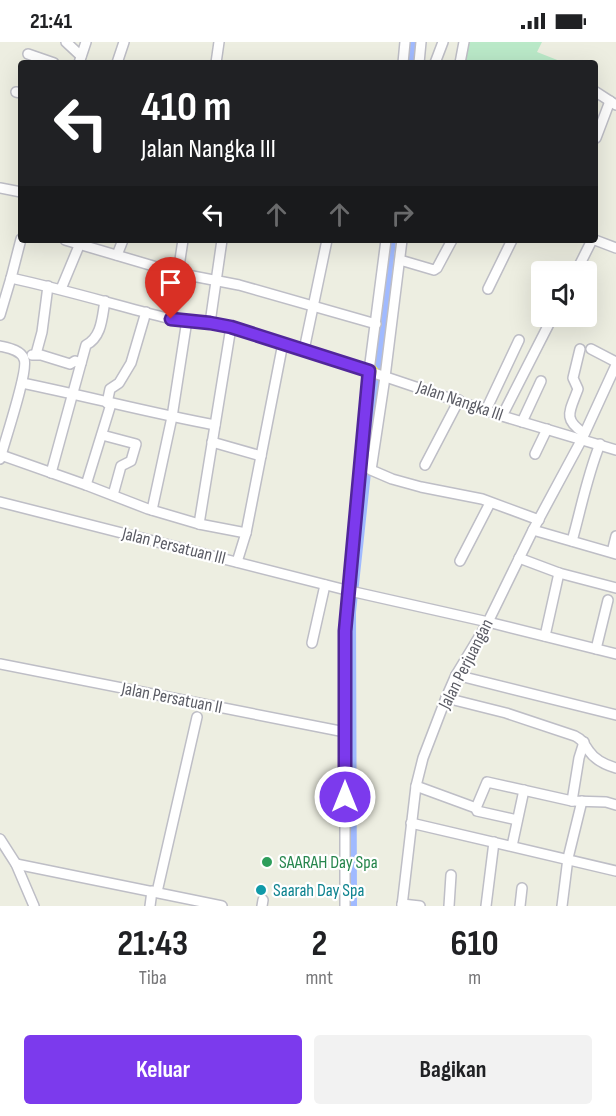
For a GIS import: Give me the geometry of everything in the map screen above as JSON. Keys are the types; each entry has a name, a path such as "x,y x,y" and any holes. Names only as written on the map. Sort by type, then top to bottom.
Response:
{"street":[{"path":"66,42 80,59"},
{"path":"80,59 86,42"},
{"path":"118,60 124,42"},
{"path":"216,60 219,42"},
{"path":"403,60 405,42"},
{"path":"418,60 421,42"},
{"path":"436,60 443,42"},
{"path":"461,60 464,42"},
{"path":"28,54 45,60"},
{"path":"598,93 613,103 598,134"},
{"path":"0,188 18,191"},
{"path":"598,241 616,248"},
{"path":"0,315 20,243"},
{"path":"61,289 80,243"},
{"path":"83,243 177,273 215,280 314,305 376,324"},
{"path":"117,255 122,243"},
{"path":"171,319 183,243"},
{"path":"210,323 221,243"},
{"path":"304,350 327,243"},
{"path":"345,906 345,631 353,591 370,372 386,243"},
{"path":"402,243 371,470 402,482 477,498 539,520"},
{"path":"400,260 434,270 450,243"},
{"path":"488,289 511,243"},
{"path":"582,261 592,243"},
{"name":"Jalan Nangka III","path":"11,278 171,319 231,327 502,416 547,429 583,436 616,450"},
{"path":"36,354 42,332 48,286"},
{"path":"51,473 86,345 93,342 98,334 105,301"},
{"path":"86,485 102,435 110,389 119,383 131,363 146,312"},
{"path":"152,510 172,417 187,320"},
{"path":"199,524 231,327"},
{"path":"502,416 547,327"},
{"path":"486,410 519,340"},
{"path":"237,562 246,533 283,343"},
{"path":"0,346 13,349 24,358 25,369 1,458 86,485 152,510 199,524 246,533"},
{"path":"580,349 573,378 578,389 570,420 583,436"},
{"path":"591,349 616,363"},
{"path":"24,358 36,354 70,364 75,361 81,363"},
{"name":"Jalan Perjuangan","path":"402,905 416,786 423,758 446,698 456,675 488,622 583,436 616,363"},
{"path":"522,422 541,381"},
{"path":"22,383 215,425"},
{"path":"425,465 459,400"},
{"path":"535,454 547,429"},
{"path":"102,435 136,444 131,460 121,466 113,495"},
{"path":"212,442 261,456"},
{"path":"572,541 591,466 600,444"},
{"name":"Jalan Persatuan III","path":"0,502 326,585 616,654"},
{"path":"460,561 490,503"},
{"path":"533,530 614,553 616,536"},
{"path":"519,558 559,573 616,588"},
{"path":"545,636 559,573"},
{"path":"312,643 326,585"},
{"path":"596,649 608,600"},
{"name":"Jalan Persatuan II","path":"0,663 345,732"},
{"path":"456,675 616,715"},
{"path":"446,698 506,713 575,736 584,742 590,754 616,768"},
{"path":"150,906 197,717"},
{"path":"562,906 577,801 579,758 584,742"},
{"path":"476,808 487,782 577,801 606,802 616,805"},
{"path":"416,786 476,808 478,813 518,820"},
{"path":"512,846 524,790"},
{"path":"411,823 616,870"},
{"path":"0,838 16,864 34,906"},
{"path":"486,906 494,842"},
{"path":"16,864 155,892 202,904 222,906"},
{"path":"448,906 451,875"},
{"path":"520,906 522,888"},
{"path":"402,905 420,906"}],"green space":[{"path":"467,42 542,42 537,52 557,60 464,60"}],"waterway":[{"path":"412,60 414,42"},
{"path":"353,906 352,612 392,243"}],"place":[{"name":"SAARAH Day Spa","path":"267,862"},
{"name":"Saarah Day Spa","path":"261,890"}],"route":[{"path":"171,319 231,327 369,371 345,631 345,797"}]}
